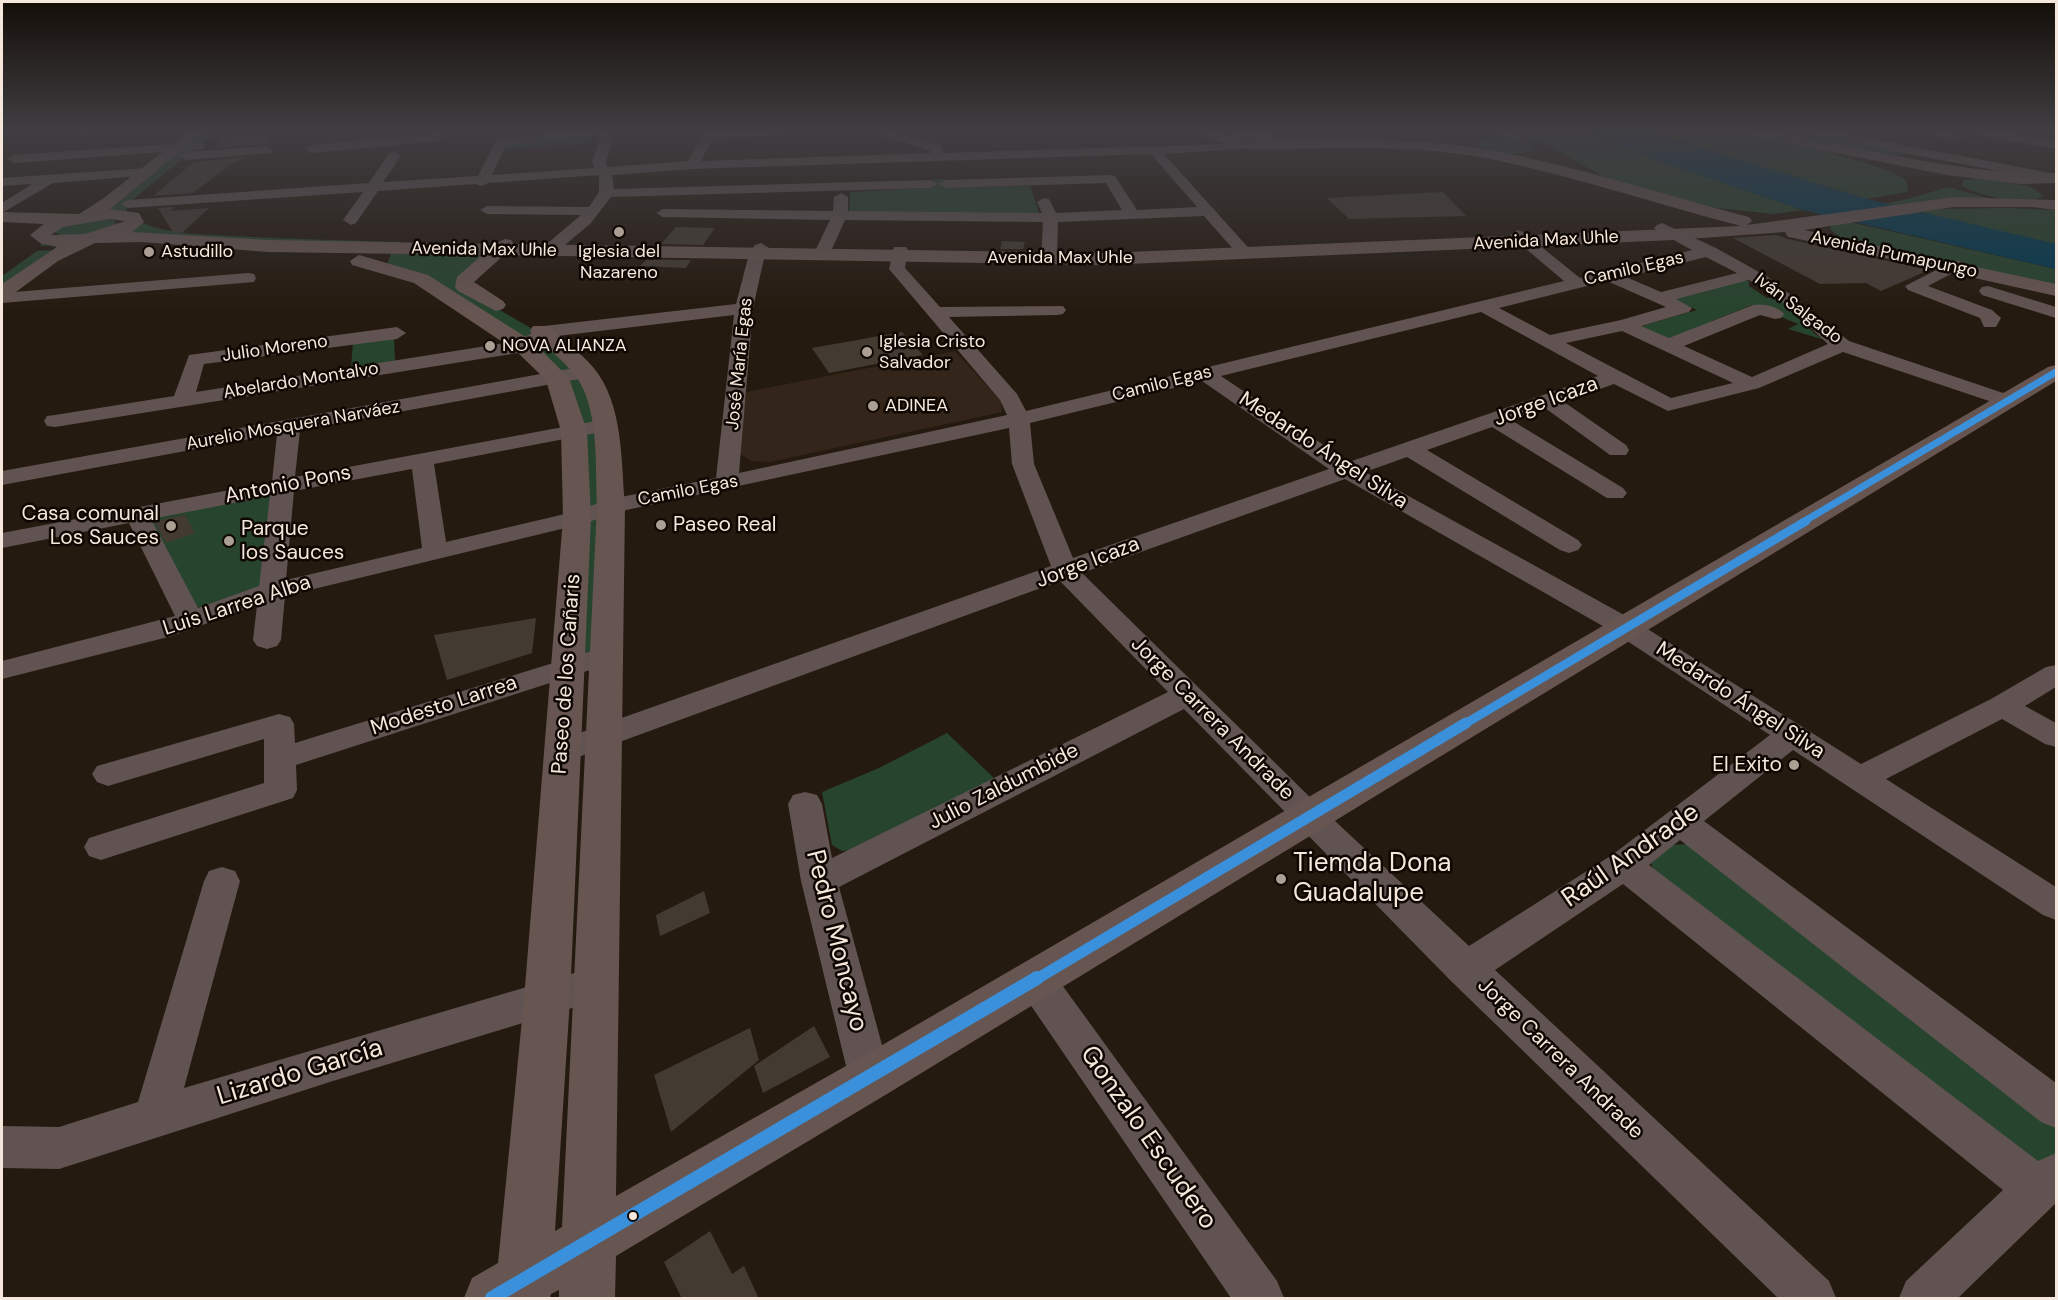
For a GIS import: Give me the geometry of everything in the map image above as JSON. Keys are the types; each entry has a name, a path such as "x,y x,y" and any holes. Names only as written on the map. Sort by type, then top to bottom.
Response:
{"main road":[{"path":"39,236 48,227 110,202 123,192"},
{"path":"2,217 75,218 130,212 148,192"},
{"name":"Avenida Pumapungo","path":"1634,192 1773,229 2056,290"},
{"name":"Avenida Max Uhle","path":"130,212 150,226 184,233 292,239 392,252 501,247 1049,256 1245,252 1522,238 1773,229 1925,192"},
{"path":"1970,192 1987,198 2032,203 2052,192"},
{"name":"Avenida Max Uhle","path":"1668,232 1748,223 1806,220 1917,194 1963,202 2032,203"},
{"path":"1692,208 1806,220 1817,234 1834,242"},
{"path":"4,287 51,257 90,239 128,227 135,222 130,212"},
{"path":"2,228 59,241 90,239"},
{"path":"4,287 42,243 39,236"},
{"name":"Paseo de los Cañaris","path":"90,239 142,237 392,252 421,279 534,339"},
{"path":"470,274 501,247"},
{"path":"470,274 505,260 551,248"},
{"name":"Avenida Max Uhle","path":"759,251 824,249 899,254"},
{"name":"Paseo de los Cañaris","path":"470,274 464,281 465,287 534,339 571,375 590,428 611,506 608,655 602,738 598,983 587,1299"},
{"path":"513,1292 590,1239 870,1078 2056,372"},
{"name":"Paseo de los Cañaris","path":"513,1292 547,999 577,518 590,428"}],"street":[{"path":"2,209 30,192"},
{"path":"130,212 344,192"},
{"path":"351,220 370,192"},
{"path":"551,248 593,211 607,193 642,192"},
{"path":"824,249 840,215 841,192"},
{"path":"1040,192 1051,218 1049,256"},
{"path":"1118,192 1132,214"},
{"path":"1191,192 1245,252"},
{"path":"487,210 593,211"},
{"path":"663,213 1051,218 1208,211"},
{"name":"Iván Salgado","path":"1668,232 1752,274 1794,302 1823,333 1842,345 2007,401"},
{"path":"1522,238 1575,282"},
{"name":"José María Egas","path":"727,483 744,308 759,251"},
{"name":"Camilo Egas","path":"611,506 1019,419 1480,305 1710,251"},
{"name":"Jorge Carrera Andrade","path":"899,254 897,269 1010,398 1019,419 1023,464 1066,572 1308,816 1465,969 1812,1299"},
{"path":"1954,267 1914,286 1986,314 1992,318 1990,323"},
{"path":"1662,297 1752,274"},
{"path":"1547,341 1624,325 1683,308 1608,275"},
{"path":"4,287 248,278"},
{"path":"1988,291 2056,313"},
{"path":"1480,305 1659,402 1677,405 1752,384 1842,345"},
{"name":"Abelardo Montalvo","path":"55,421 534,339 744,308"},
{"path":"1669,345 1759,309 1775,314"},
{"path":"935,312 1056,310"},
{"path":"1624,325 1752,384"},
{"name":"Julio Moreno","path":"183,400 196,359 397,333"},
{"name":"Medardo Ángel Silva","path":"1204,374 1347,471 1625,627 2056,905"},
{"name":"Aurelio Mosquera Narváez","path":"2,478 289,428 571,375"},
{"name":"Jorge Icaza","path":"562,751 1614,377"},
{"path":"1549,401 1618,450"},
{"path":"1495,420 1615,493"},
{"path":"267,640 289,428"},
{"name":"Antonio Pons","path":"2,540 590,428"},
{"path":"1411,450 1569,545"},
{"path":"422,459 435,553"},
{"name":"Luis Larrea Alba","path":"2,670 162,630 273,591 577,518 611,506"},
{"path":"137,515 190,619"},
{"name":"Modesto Larrea","path":"280,759 608,655"},
{"path":"1861,778 2002,706 2056,674"},
{"name":"Julio Zaldumbide","path":"819,881 1189,694"},
{"path":"2002,706 2056,736"},
{"path":"101,847 282,790 279,724 108,774"},
{"name":"Raúl Andrade","path":"1465,969 1624,865 1792,735"},
{"name":"Pedro Moncayo","path":"805,804 819,881 870,1078"},
{"path":"1681,822 2056,1108"},
{"path":"1624,865 2048,1182 1923,1299"},
{"path":"155,1118 222,881"},
{"name":"Gonzalo Escudero","path":"1035,979 1250,1295"},
{"name":"Lizardo García","path":"2,1147 59,1148 333,1062 598,983"}],"shaded area":[{"name":"ADINEA","path":"955,351 1001,401 1002,412 770,462 751,461 739,453 746,392"}],"green space":[{"path":"122,192 142,192 126,208 128,215 102,208"},
{"path":"850,192 1032,192 1040,216 849,213"},
{"path":"1654,192 1749,192 1803,210 1774,214 1707,207"},
{"path":"1843,192 1907,192 1907,192 1867,199"},
{"path":"1932,192 1965,192 1998,201 1766,224 1904,200"},
{"path":"1975,192 2038,192 2044,196 2036,199 2014,200"},
{"path":"1939,209 2056,210 2056,244 1916,213"},
{"path":"102,219 114,220 116,224 76,236 61,235 55,232 61,227"},
{"path":"141,222 174,232 197,234 402,242 392,248 177,239 41,246 40,237 66,241"},
{"path":"1850,222 2056,269 2056,286 1856,243 1839,237 1830,229 1832,225"},
{"path":"65,249 2,293 2,276 37,251"},
{"path":"492,251 462,288 541,334 585,372 557,378 387,264 391,254"},
{"path":"1742,280 1749,281 1749,286 1767,298 1781,298 1815,334 1825,340 1788,329 1798,324 1752,305 1712,321 1670,343 1641,326 1697,310 1671,298"},
{"path":"394,336 395,361 351,368 353,342"},
{"path":"583,374 602,424 577,429 561,379"},
{"path":"603,427 608,504 580,514 577,432"},
{"path":"273,493 264,582 242,597 211,606 194,607 144,516"},
{"path":"607,509 603,653 573,663 580,518"},
{"path":"947,733 995,779 855,850 842,851 832,845 822,792 879,768"},
{"path":"1687,844 1705,852 2056,1128 2055,1158 2028,1163 1653,872 1651,860 1672,845"}],"water":[{"path":"1749,192 1843,192 2056,244 2056,269 1803,210"}],"building":[{"path":"158,192 195,192 193,193 153,196"},
{"path":"1443,192 1466,216 1349,219 1327,198"},
{"path":"175,207 171,211 209,208 182,233 173,232 158,208"},
{"path":"676,227 715,228 703,245 661,244"},
{"path":"1776,235 1929,270 1881,291 1866,283 1820,284 1733,238"},
{"path":"1002,241 1025,242 1023,249 1000,249"},
{"path":"646,260 691,260 686,268 640,266"},
{"name":"Iglesia Cristo Salvador","path":"902,332 923,355 829,373 812,348"},
{"name":"Casa comunal Los Sauces","path":"185,515 195,533 166,543 154,521"},
{"path":"536,618 532,653 447,680 434,635"},
{"path":"704,891 710,913 660,936 656,915"},
{"path":"814,1026 830,1057 763,1093 754,1066"},
{"path":"750,1028 759,1060 671,1132 654,1075"},
{"path":"710,1231 732,1274 744,1266 759,1299 682,1299 664,1262"}],"transit line":[{"path":"492,1298 870,1078 2056,372"}],"place":[{"name":"Iglesia del Nazareno","path":"619,232"},
{"name":"Astudillo","path":"149,252"},
{"name":"NOVA ALIANZA","path":"490,346"},
{"name":"Iglesia Cristo Salvador","path":"867,352"},
{"name":"ADINEA","path":"873,406"},
{"name":"Paseo Real","path":"661,525"},
{"name":"Casa comunal Los Sauces","path":"171,526"},
{"name":"Parque los Sauces","path":"229,541"},
{"name":"El Exito","path":"1794,765"},
{"name":"Tiemda Dona Guadalupe","path":"1281,879"}]}
